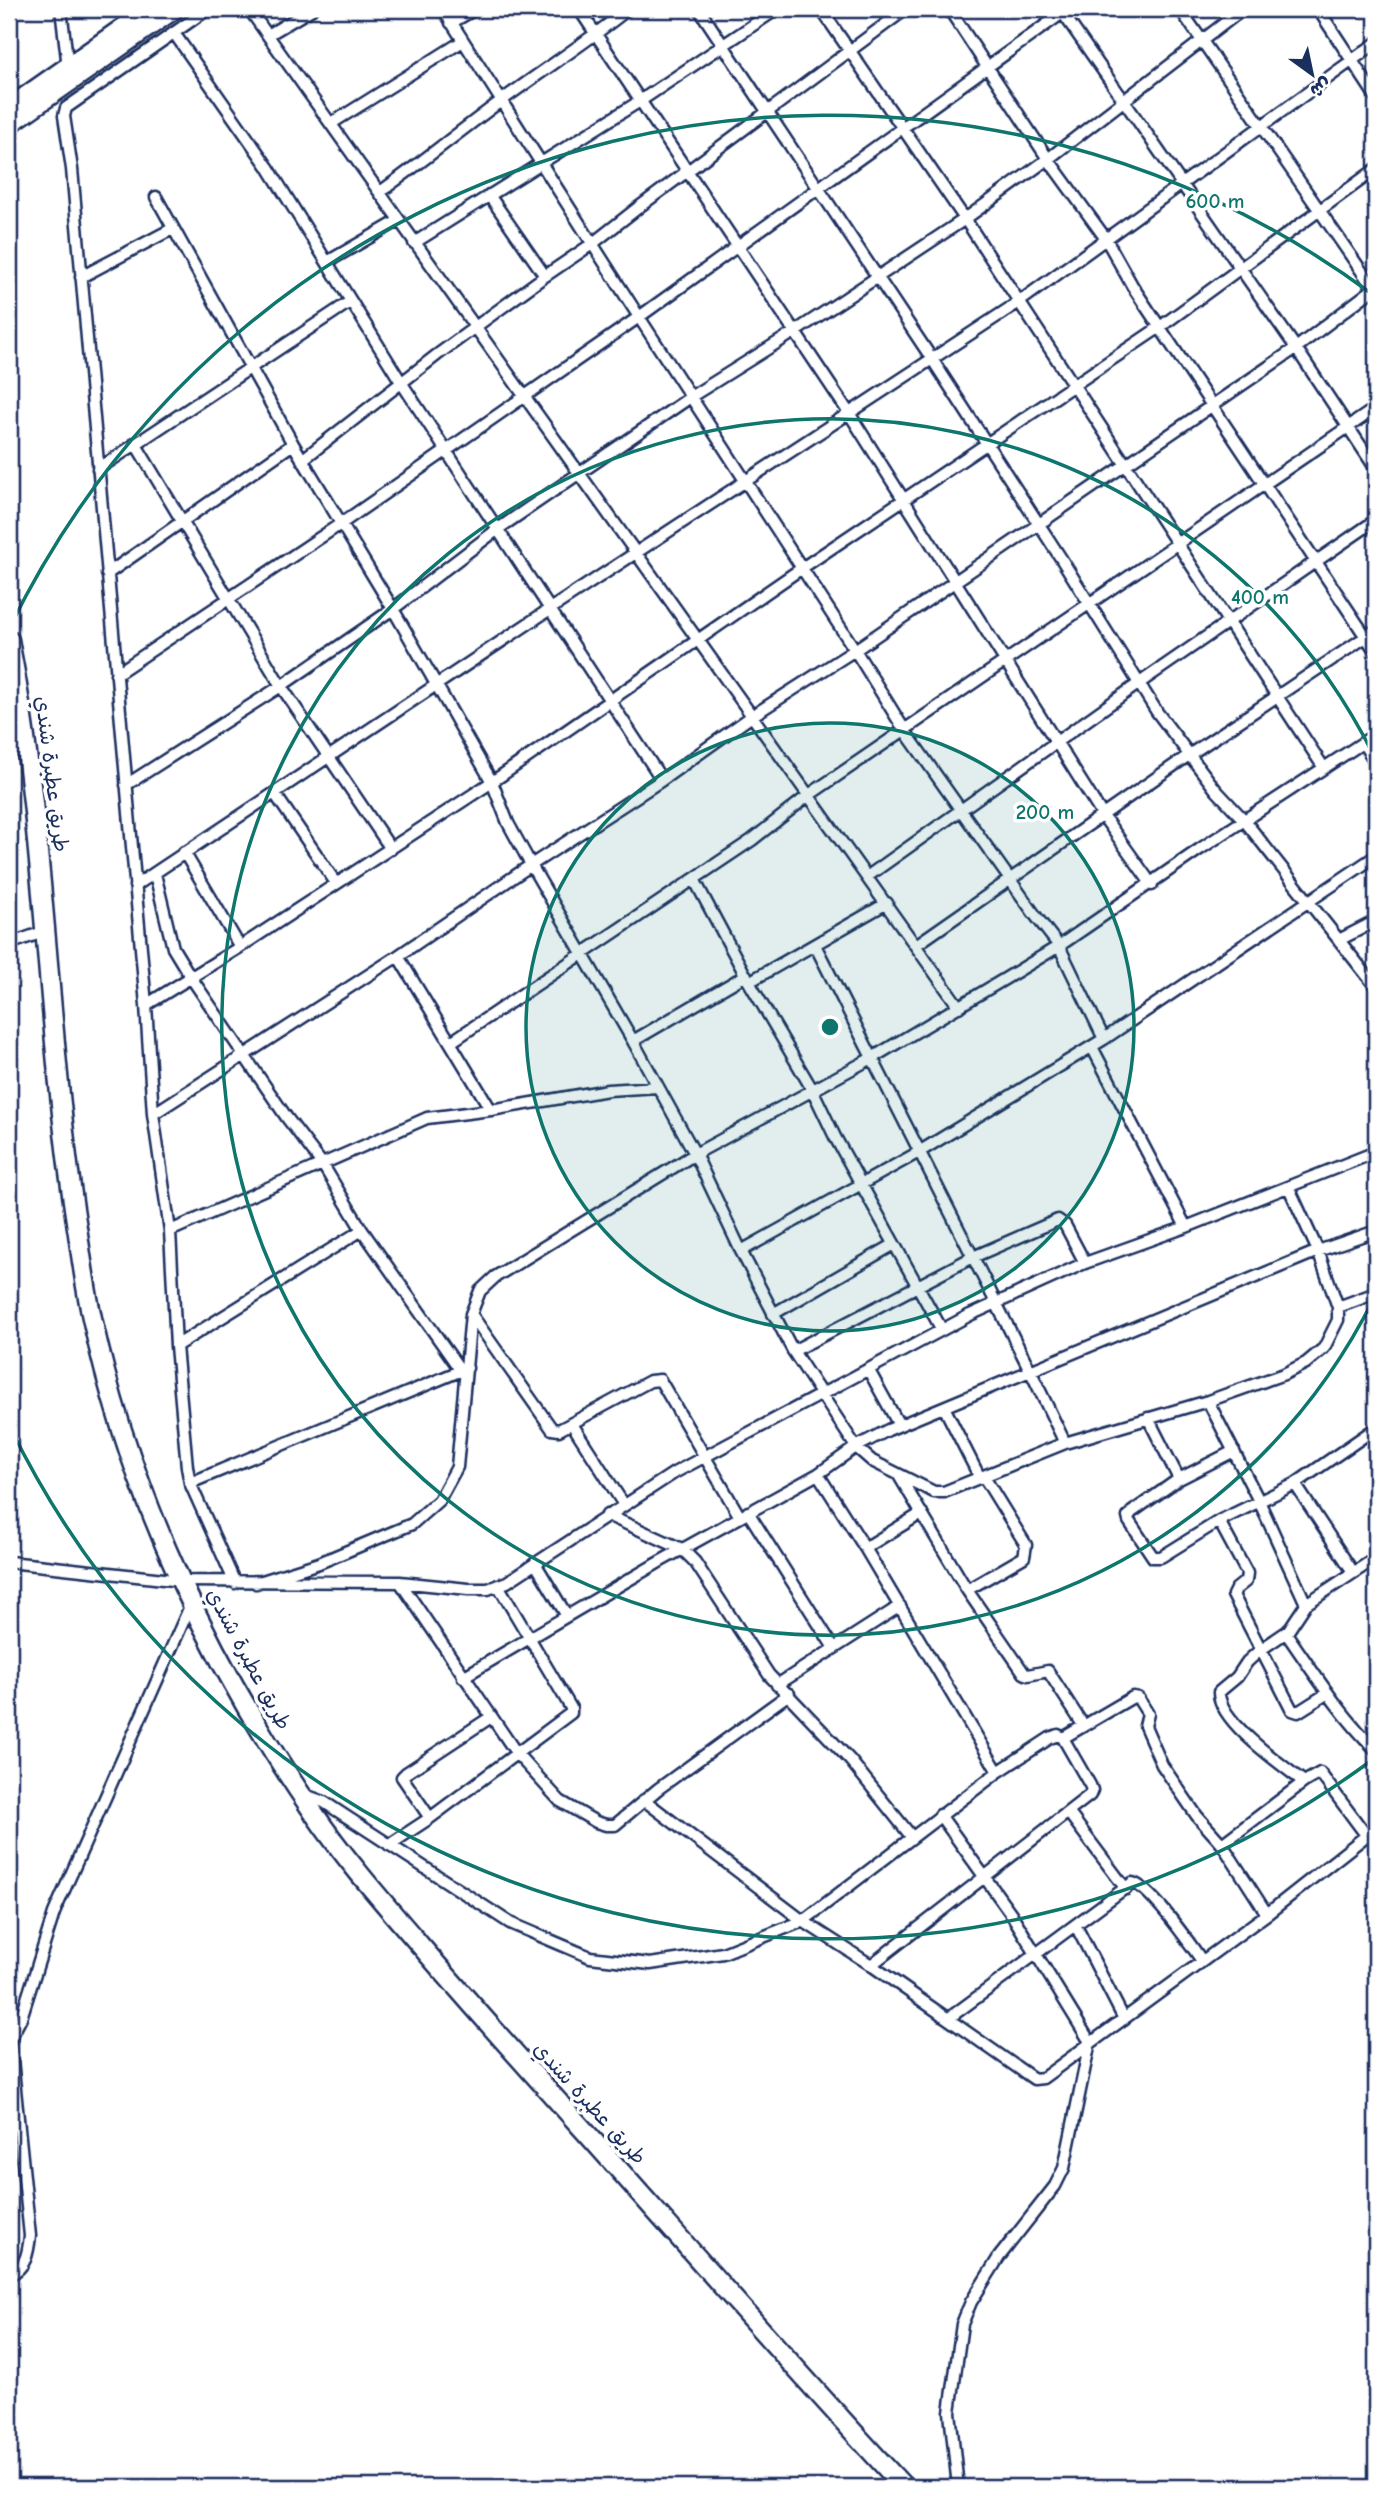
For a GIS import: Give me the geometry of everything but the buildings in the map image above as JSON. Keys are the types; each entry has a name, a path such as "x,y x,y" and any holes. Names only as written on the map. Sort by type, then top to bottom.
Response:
{"highway":[{"path":"9,108 150,9"},
{"path":"9,124 174,9"},
{"name":"طريق عطبرة شندي","path":"9,640 21,702 38,836 58,1085 91,1315 121,1430 150,1509 192,1603 240,1697 314,1814 367,1882 904,2487"}],"street":[{"path":"61,9 68,67"},
{"path":"208,9 66,108 64,116 72,169 146,1005 153,1114 170,1231 176,1346 190,1483 235,1583"},
{"path":"249,9 959,1007"},
{"path":"268,35 312,9"},
{"path":"443,9 905,731 1059,946 1104,1039"},
{"path":"451,23 475,9"},
{"path":"579,9 796,331 1103,816 1152,885"},
{"path":"380,192 628,9"},
{"path":"699,9 1040,525 1138,684 1216,790 1244,820 1376,987"},
{"path":"414,243 640,101 778,9"},
{"path":"821,9 965,219 1324,768"},
{"path":"302,460 401,382 592,244 687,170 906,9"},
{"path":"949,9 1048,159 1106,239 1133,287 1376,652"},
{"path":"153,1114 398,956 662,780 752,716 855,650 1296,348 1375,289 1180,9"},
{"path":"126,785 281,686 393,609 498,529 692,396 878,278 965,219 1048,159 1243,9"},
{"path":"1318,9 1376,97"},
{"path":"116,674 342,523 639,317 989,67 1064,10 1376,469"},
{"path":"174,33 268,167 401,382 662,780"},
{"path":"332,123 463,41"},
{"path":"135,886 1019,302 1376,43"},
{"path":"146,1005 240,947 492,782 802,568 1160,327 1376,169"},
{"path":"489,195 545,276"},
{"path":"156,197 302,460 393,609 492,782 508,823 695,1153 741,1251 793,1351 856,1447 872,1461 934,1492 944,1492 1065,1443 1208,1401 1284,1374 1306,1363 1324,1348 1331,1336 1338,1320 1338,1307 1318,1251 1289,1188"},
{"path":"327,262 398,221"},
{"path":"81,277 172,229"},
{"path":"98,469 351,301"},
{"path":"451,1042 752,841 809,795 1376,408"},
{"path":"135,443 281,686 391,849"},
{"path":"107,574 293,444"},
{"path":"867,876 1376,520"},
{"path":"916,945 1189,755 1376,630"},
{"path":"256,1583 319,1563 412,1524 439,1500 457,1467 471,1314 480,1292 495,1277 695,1153 872,1058 1059,946 1376,734"},
{"path":"1363,743 1376,764"},
{"path":"275,794 336,883"},
{"path":"184,852 240,947"},
{"path":"741,1251 919,1152 1092,1047 1376,856"},
{"path":"155,874 173,947 190,976 287,1118 323,1165 362,1230 464,1370"},
{"path":"694,879 812,1089 893,1245 942,1331"},
{"path":"633,1041 887,904"},
{"path":"1339,940 1376,921"},
{"path":"9,944 46,931"},
{"path":"815,945 974,1257 1065,1443"},
{"path":"398,956 491,1110"},
{"path":"1092,1047 1186,1227"},
{"path":"170,1231 427,1118 608,1090 658,1087"},
{"path":"9,1562 182,1581 400,1582 488,1589 508,1582 607,1515 705,1456 942,1331 1085,1263 1289,1188 1376,1152"},
{"path":"793,1351 974,1257 1058,1220 1065,1225 1085,1263"},
{"path":"176,1346 362,1230"},
{"path":"463,1677 682,1549 818,1474 856,1447 899,1425 1318,1251 1376,1231"},
{"path":"773,1314 893,1245"},
{"path":"1338,1307 1376,1293"},
{"path":"471,1314 552,1429 559,1430 650,1381 660,1380 705,1456 834,1648"},
{"path":"868,1369 899,1425"},
{"path":"190,1483 464,1370"},
{"path":"1208,1401 1307,1604"},
{"path":"944,1408 982,1478 1026,1545 1027,1551 1024,1557 967,1590"},
{"path":"1148,1418 1179,1479"},
{"path":"572,1424 624,1505"},
{"path":"1234,1451 1179,1479 1128,1517 1153,1557 1161,1557 1219,1521 1295,1485 1376,1428"},
{"path":"818,1474 866,1548 998,1772"},
{"path":"898,1474 967,1590 1024,1674 1048,1671 1083,1725"},
{"path":"1295,1485 1353,1572"},
{"path":"866,1548 922,1513"},
{"path":"607,1515 682,1549 702,1572 769,1675 850,1759 911,1836"},
{"path":"1219,1521 1247,1573 1246,1581 1233,1595 1295,1712 1328,1693"},
{"path":"1304,1782 1231,1720 1219,1698 1222,1689 1237,1677 1247,1662 1286,1633 1307,1604 1376,1559"},
{"path":"535,1563 567,1616"},
{"path":"400,1582 517,1754 560,1801 596,1822 615,1825 644,1800 789,1694"},
{"path":"389,1844 430,1818 571,1713 571,1708 498,1585"},
{"path":"9,2275 19,2271 28,2255 30,2236 9,2041 21,2018 54,1913 192,1603"},
{"path":"778,1685 900,1606"},
{"path":"1286,1633 1328,1693 1376,1750"},
{"path":"1063,1738 1133,1697 1139,1698 1148,1714 1145,1726 1162,1765 1197,1816 1222,1844 1267,1914"},
{"path":"430,1818 402,1777 491,1717"},
{"path":"301,1793 324,1802 510,1923 590,1957 650,1964 723,1953 803,1921 998,1772 1050,1738 1058,1735 1063,1738 1092,1790 1090,1795 871,1965"},
{"path":"1222,1844 1320,1773 1366,1835"},
{"path":"644,1800 803,1921 949,2018 1034,2079 1043,2078 1124,2019 1267,1914 1376,1828"},
{"path":"1068,1812 1126,1889"},
{"path":"940,1815 986,1876 1037,1953 1090,2042 1064,2168 1055,2186 999,2257 971,2302 962,2324 950,2412 958,2487"},
{"path":"949,2018 1132,1883 1140,1885 1202,1961"},
{"path":"1076,1926 1124,2019"}]}
